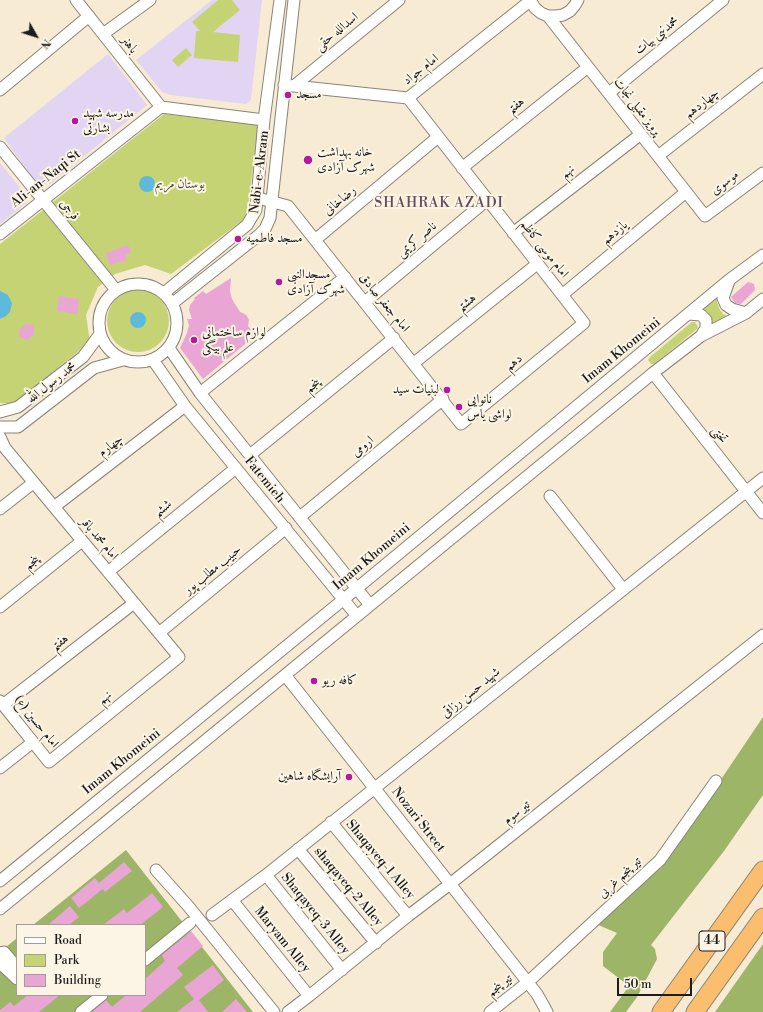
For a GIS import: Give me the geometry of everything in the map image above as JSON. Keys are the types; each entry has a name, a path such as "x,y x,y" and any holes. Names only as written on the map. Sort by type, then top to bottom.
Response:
{"highway":[{"name":"44","path":"661,1012 763,870"},
{"name":"44","path":"695,1012 763,918"}],"street":[{"name":"باهنر","path":"76,0 161,107"},
{"path":"103,34 150,0"},
{"name":"Nabi-e-Akram","path":"164,293 247,226 256,210 264,120 280,0"},
{"name":"Nabi-e-Akram","path":"172,303 259,235 265,229 270,218 289,86 294,0"},
{"name":"اسدالله حقی","path":"289,86 399,0"},
{"name":"امام جواد","path":"289,86 408,98 530,0"},
{"name":"پرویز مقبلی نجات","path":"530,0 534,8 548,16 705,216"},
{"path":"548,16 556,16 570,11 578,0"},
{"name":"محمدنبی بیات","path":"609,93 723,0"},
{"path":"0,90 89,16"},
{"name":"هفتم","path":"462,168 588,67"},
{"name":"چهاردهم","path":"658,156 763,74"},
{"name":"امام موسی کاظم","path":"408,98 584,323"},
{"path":"161,107 264,120"},
{"name":"Ali-an-Naqi St","path":"0,234 161,107"},
{"name":"نهم","path":"513,233 641,134"},
{"name":"رضاخانی","path":"315,240 438,137"},
{"name":"فرجی","path":"0,147 116,290"},
{"name":"موسوی","path":"705,216 763,172"},
{"name":"یازدهم","path":"562,295 686,192"},
{"name":"امام جعفر صادق","path":"258,198 288,206 462,424"},
{"name":"ناصر کریمی","path":"365,302 487,200"},
{"name":"Imam Khomeini","path":"0,881 344,599 356,587 729,280 763,255"},
{"name":"هشتم","path":"414,363 537,264"},
{"path":"200,393 345,277"},
{"path":"729,280 723,298 726,305 732,309 746,313"},
{"path":"135,284 145,284 155,287 164,293 172,303 177,314 178,326 175,338 169,348 162,355 153,360 138,362 123,360 115,356 103,342 100,334 99,322 101,310 107,299 116,290 135,284"},
{"path":"0,909 653,373 701,336 746,313 763,299"},
{"path":"689,314 701,314 706,320 706,328 701,336"},
{"name":"دهم","path":"462,424 584,323"},
{"name":"محمد رسول الله","path":"0,412 18,407 83,357 100,334"},
{"name":"پنجم","path":"250,455 394,338"},
{"name":"Fatemieh","path":"169,348 200,393 370,605"},
{"name":"محمد رسول الله","path":"0,427 18,427 94,368 123,360"},
{"name":"Fatemieh","path":"153,360 185,406 357,616"},
{"name":"تختی","path":"653,373 763,513"},
{"name":"ارومی","path":"300,516 443,399"},
{"name":"چهارم","path":"54,508 185,406"},
{"name":"امام محمد باقر","path":"0,437 5,448 33,483 179,657"},
{"name":"ششم","path":"108,572 236,468"},
{"name":"شهید حسن رزاقی","path":"212,915 266,876 331,822 763,478"},
{"path":"0,509 33,483"},
{"path":"550,496 623,589"},
{"name":"حبیب مطلب پور","path":"159,633 286,528"},
{"name":"پنجم","path":"0,607 82,541"},
{"name":"هفتم","path":"2,703 134,602"},
{"name":"تیر سوم","path":"288,1012 763,635"},
{"name":"نهم","path":"49,762 179,657"},
{"name":"Nozari Street","path":"285,675 528,982 547,1012"},
{"name":"امام حسین (ع)","path":"2,703 49,762"},
{"path":"0,768 33,742"},
{"name":"تیر پنجم غربی","path":"528,982 660,860 716,781"},
{"name":"Shaqayeq-1 Alley","path":"331,822 408,916"},
{"name":"shaqayeq-2 Alley","path":"298,849 376,942"},
{"path":"156,870 189,907 272,1011"},
{"name":"Shaqayeq-3 Alley","path":"266,876 342,970"},
{"name":"Maryam Alley","path":"232,900 309,996"},
{"path":"146,959 190,923"},
{"path":"0,953 4,952 16,974"},
{"path":"0,963 16,974"},
{"name":"تیر پنجم","path":"490,1012 528,982"},
{"path":"81,1012 101,996"}],"shaded area":[{"path":"212,0 262,0 251,100 246,104 171,95 162,92 136,60"},
{"name":"مدرسه شهید بشارتی","path":"108,54 147,105 50,184 37,184 4,138"},
{"path":"0,163 26,195 26,203 0,224"}],"green space":[{"path":"218,0 232,0 240,10 213,32 240,35 238,62 194,58 196,31 200,31 192,22"},
{"path":"186,48 192,55 178,67 172,60"},
{"name":"بوستان مریم","path":"164,114 258,125 247,217 171,274 145,265 115,274 98,287 86,315 90,342 13,404 0,403 0,244"},
{"path":"138,290 155,295 160,299 164,304 169,321 164,338 160,343 155,347 138,352 121,347 116,343 112,338 107,321 112,304 116,299 121,295"},
{"path":"718,296 717,302 720,310 723,314 728,316 708,331 711,318 706,313 699,313"},
{"path":"692,322 695,322 698,327 697,329 654,364 651,364 648,360 650,357"},
{"path":"763,717 763,795 724,851 651,945 655,949 657,959 637,997 626,1012 610,1012 629,986 603,966 603,952 617,933 596,924 662,867"},
{"path":"126,850 253,1012 0,1012 0,952 16,939 16,996 146,996 146,924 34,924"},
{"path":"763,944 763,1012 715,1012"}],"water":[{"path":"144,176 150,176 155,181 153,190 150,192 144,192 139,187 139,181"},
{"path":"0,291 8,295 12,303 10,312 0,319"},
{"path":"135,312 141,312 146,317 144,326 141,328 135,328 130,323 130,317"}],"building":[{"path":"128,245 131,253 125,255 127,260 110,265 106,253"},
{"path":"231,278 230,291 232,299 240,312 247,316 249,320 248,326 256,335 203,379 180,348 189,325 187,319 192,319 189,310 190,305 195,299 194,298 203,291 206,294"},
{"path":"748,282 754,284 755,290 741,304 735,303 731,297"},
{"path":"59,296 79,299 77,314 57,311"},
{"path":"26,324 34,325 34,334 28,340 19,337 19,330"},
{"path":"124,862 132,871 105,892 103,889 79,908 71,898 95,878 99,883"},
{"path":"152,893 163,907 141,924 104,924 124,909 127,913"},
{"path":"70,906 79,917 70,924 49,924"},
{"path":"191,931 203,946 177,968 183,975 140,1012 92,1012 106,1000 112,1007 125,996 146,996 146,978 165,961 162,955"},
{"path":"213,965 224,980 199,1000 208,1012 177,1012 194,999 184,987"},
{"path":"27,996 59,996 39,1012 0,1012 0,1010 10,1002 14,1006"},
{"path":"236,999 247,1012 222,1012"}],"place":[{"name":"مسجد","path":"288,95"},
{"name":"مدرسه شهید بشارتی","path":"75,121"},
{"name":"خانه بهداشت شهرک آزادی","path":"308,160"},
{"name":"مسجد فاطمیه","path":"238,239"},
{"name":"مسجدالنبی شهرک آزادی","path":"279,282"},
{"name":"لوازم ساختمانی علم بیگی","path":"194,340"},
{"name":"لبنیات سید","path":"447,390"},
{"name":"نانوایی لواشی یاس","path":"459,407"},
{"name":"کافه ریو","path":"314,681"},
{"name":"آرایشگاه شاهین","path":"349,777"}],"district":[{"name":"SHAHRAK AZADI","path":"439,204"}]}
